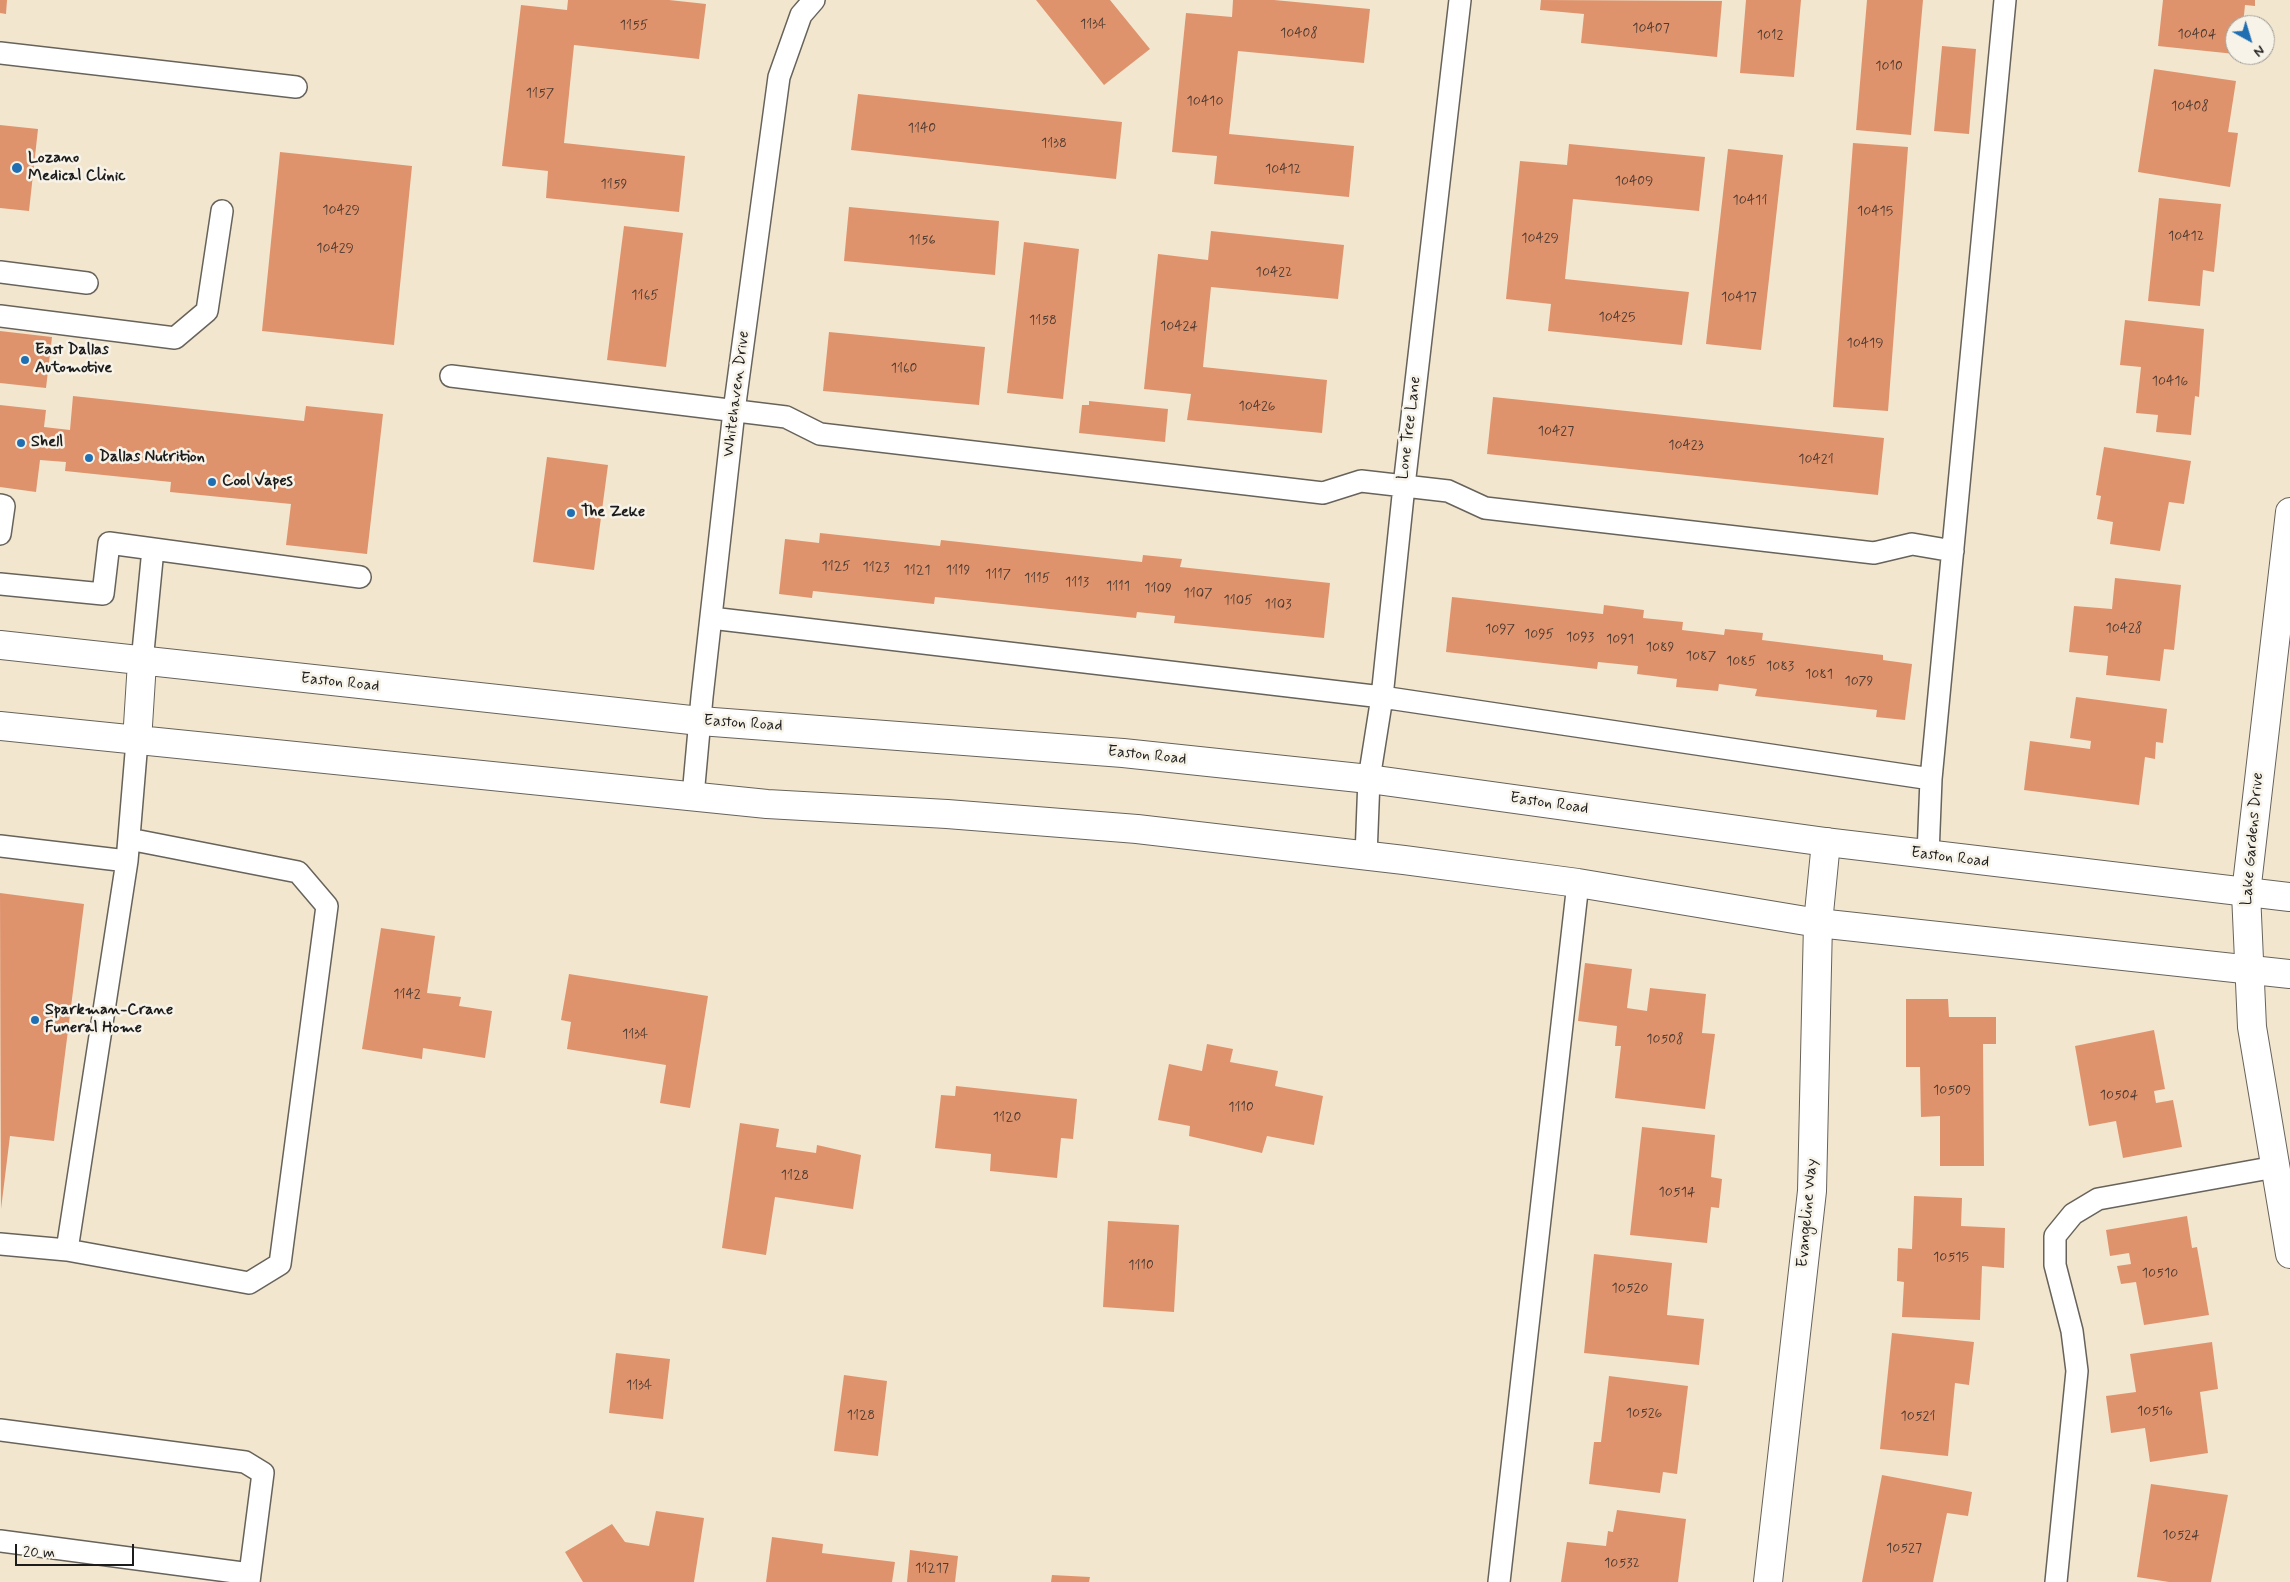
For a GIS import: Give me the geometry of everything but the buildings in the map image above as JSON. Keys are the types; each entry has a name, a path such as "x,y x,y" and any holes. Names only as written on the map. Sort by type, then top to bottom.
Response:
{"main road":[{"name":"Lake Gardens Drive","path":"2290,512 2246,893 2252,1027 2290,1254"},
{"name":"Easton Road","path":"0,645 142,662 700,721 1124,753 1369,779 1826,842 2290,898"},
{"path":"137,741 142,662"},
{"path":"0,726 767,804 947,814 1137,829 1578,883 1818,923 2290,974"},
{"name":"Evangeline Way","path":"1768,1582 1812,1191 1818,923 1826,842"}],"lane":[{"name":"Whitehaven Drive","path":"693,796 734,411 779,77 801,15 814,0"},
{"name":"Lone Tree Lane","path":"1366,856 1369,779 1382,697 1404,486 1460,0"},
{"path":"1928,855 1931,778 2005,0"},
{"path":"0,53 296,87"},
{"path":"0,316 175,338 207,311 222,211"},
{"path":"0,272 87,283"},
{"path":"451,376 786,416 820,434 1322,492 1361,481 1448,491 1485,508 1874,553 1912,544 1953,551"},
{"path":"0,505 4,506 0,534"},
{"path":"0,584 103,594 109,544 360,577"},
{"path":"142,662 153,549"},
{"path":"711,618 1382,697 1931,778"},
{"path":"68,1250 127,861 137,741"},
{"path":"0,1244 68,1250 249,1284 280,1264 327,906 298,872 129,839"},
{"path":"0,846 127,861"},
{"path":"1499,1582 1578,883"},
{"path":"2056,1582 2077,1371 2072,1331 2055,1265 2055,1236 2073,1214 2098,1199 2275,1167"},
{"path":"0,1430 245,1462 262,1474 250,1578 0,1541"}],"place":[{"name":"Lozano Medical Clinic","path":"17,168"},
{"name":"East Dallas Automotive","path":"25,360"},
{"name":"Shell","path":"21,443"},
{"name":"Dallas Nutrition","path":"89,458"},
{"name":"Cool Vapes","path":"212,482"},
{"name":"The Zeke","path":"571,513"},
{"name":"Sparkman-Crane Funeral Home","path":"35,1020"}]}
